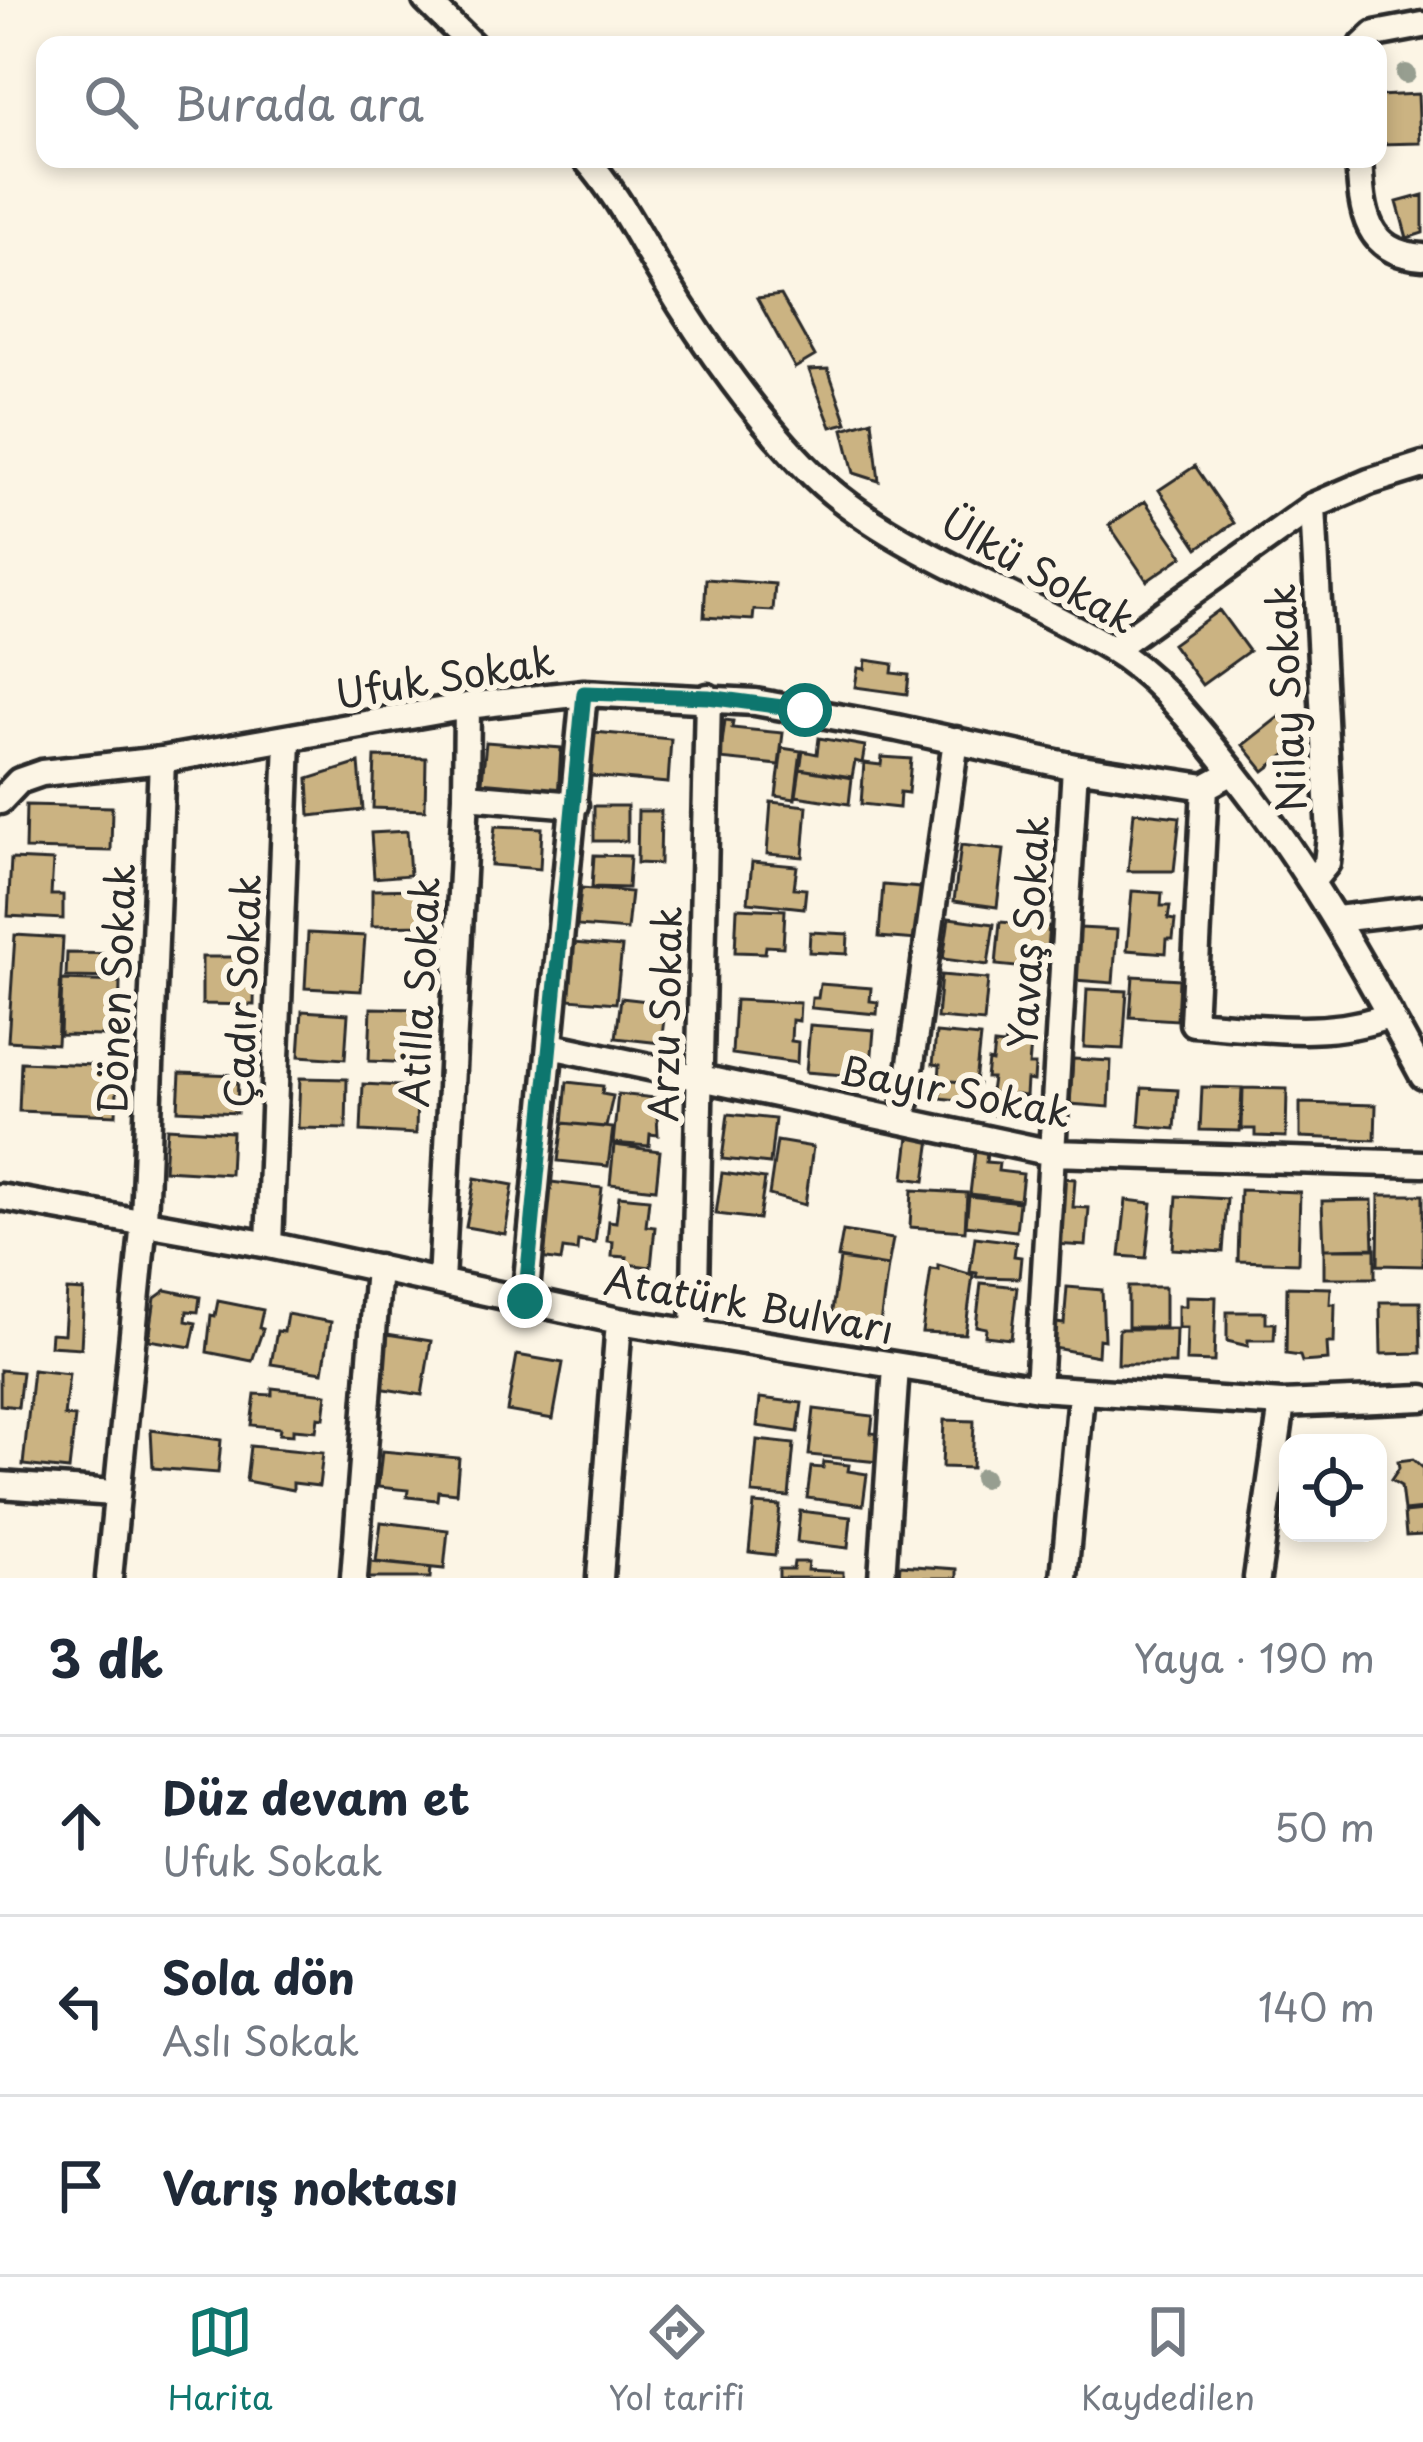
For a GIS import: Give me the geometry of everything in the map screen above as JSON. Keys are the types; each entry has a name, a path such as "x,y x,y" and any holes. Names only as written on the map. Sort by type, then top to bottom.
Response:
{"street":[{"path":"426,0 463,36"},
{"path":"1373,36 1423,25"},
{"name":"Ülkü Sokak","path":"593,168 631,220 702,336 814,476 874,522 1113,649 1166,694 1233,772 1313,880 1423,1076"},
{"path":"1360,168 1365,219 1373,232 1399,252 1423,257"},
{"path":"1113,649 1313,506 1423,465"},
{"name":"Nilay Sokak","path":"1313,506 1330,836 1327,863 1313,880"},
{"path":"525,1301 584,693"},
{"name":"Ufuk Sokak","path":"0,801 20,782 42,773 161,760 467,706 584,693 708,697 805,710 1075,767 1205,787"},
{"name":"Arzu Sokak","path":"694,1333 708,697"},
{"name":"Atilla Sokak","path":"442,1282 467,706"},
{"name":"Çadır Sokak","path":"269,1246 288,740"},
{"path":"903,1120 956,740"},
{"name":"Dönen Sokak","path":"109,1578 144,1221 161,760"},
{"name":"Yavaş Sokak","path":"1038,1388 1075,767"},
{"path":"1233,772 1205,787 1193,1022 1322,1031 1390,1016"},
{"path":"466,796 575,805"},
{"path":"1337,919 1423,909"},
{"name":"Bayır Sokak","path":"551,1046 1052,1154 1423,1165"},
{"name":"Atatürk Bulvarı","path":"0,1197 269,1246 619,1321 1038,1388 1282,1404 1423,1398"},
{"path":"354,1578 378,1268"},
{"path":"600,1578 619,1321"},
{"path":"882,1578 896,1367"},
{"path":"1064,1578 1082,1394"},
{"path":"1257,1578 1282,1404"},
{"path":"0,1485 114,1493"}],"building":[{"path":"1418,94 1420,143 1387,144 1387,96"},
{"path":"1423,195 1423,233 1407,238 1397,202"},
{"path":"781,295 815,356 795,368 757,298"},
{"path":"828,369 847,423 831,427 809,370"},
{"path":"872,420 879,481 854,473 843,429"},
{"path":"1195,466 1234,523 1198,548 1159,490"},
{"path":"1145,501 1183,556 1147,581 1109,525"},
{"path":"706,579 775,584 773,611 754,610 753,620 704,617"},
{"path":"1219,610 1249,651 1202,685 1172,644"},
{"path":"866,660 893,664 892,673 909,675 907,694 855,687 858,668 865,669"},
{"path":"1280,716 1301,743 1264,771 1243,745"},
{"path":"725,720 733,721 732,728 783,733 779,765 720,759"},
{"path":"594,732 671,739 668,783 590,776"},
{"path":"819,738 865,746 862,763 855,761 852,777 800,769 803,751 817,754"},
{"path":"486,742 561,748 558,797 481,791"},
{"path":"782,748 801,751 795,799 776,796"},
{"path":"375,757 426,758 425,810 373,808"},
{"path":"882,757 911,759 908,793 900,792 899,808 861,804 864,763 881,765"},
{"path":"359,763 363,810 310,816 308,779"},
{"path":"800,769 852,778 849,804 796,796"},
{"path":"771,802 807,806 803,857 767,854"},
{"path":"26,805 112,807 111,851 25,849"},
{"path":"594,806 627,806 627,841 594,841"},
{"path":"638,811 661,811 660,864 637,863"},
{"path":"1134,812 1180,817 1174,871 1128,871"},
{"path":"495,826 542,828 540,869 491,865"},
{"path":"407,831 410,875 374,878 371,833"},
{"path":"961,845 1004,850 997,907 954,901"},
{"path":"594,855 630,856 628,888 592,887"},
{"path":"11,859 53,861 51,895 63,895 63,919 8,916"},
{"path":"752,862 797,866 794,888 806,889 804,908 748,902"},
{"path":"883,885 921,888 917,940 879,937"},
{"path":"581,888 631,892 627,930 577,926"},
{"path":"423,889 424,925 372,926 372,890"},
{"path":"1132,891 1162,893 1161,906 1170,906 1168,919 1175,920 1166,953 1127,950"},
{"path":"737,908 785,910 783,947 766,946 765,953 735,952"},
{"path":"949,918 994,924 988,965 943,959"},
{"path":"1000,922 1049,926 1045,970 996,965"},
{"path":"1079,928 1117,930 1113,983 1075,980"},
{"path":"810,932 848,934 847,954 809,952"},
{"path":"308,933 365,936 361,991 305,988"},
{"path":"15,935 63,938 57,1044 8,1041"},
{"path":"573,943 622,947 616,1003 568,999"},
{"path":"67,953 123,954 123,978 66,977"},
{"path":"202,957 255,957 254,1005 202,1004"},
{"path":"941,975 988,979 984,1022 937,1018"},
{"path":"1133,976 1179,979 1177,1020 1130,1017"},
{"path":"62,980 120,982 119,1025 103,1025 103,1036 60,1035"},
{"path":"820,984 871,988 870,1001 878,1002 877,1014 811,1008"},
{"path":"1087,989 1127,991 1123,1049 1084,1047"},
{"path":"621,998 666,1003 661,1043 616,1038"},
{"path":"735,1000 800,1003 799,1021 792,1020 797,1063 732,1054"},
{"path":"371,1008 418,1009 416,1063 369,1061"},
{"path":"302,1011 348,1014 345,1059 299,1056"},
{"path":"810,1025 874,1030 870,1077 806,1072"},
{"path":"936,1033 980,1037 975,1083 939,1080 940,1065 933,1064"},
{"path":"1005,1041 1031,1045 1029,1065 1035,1065 1034,1081 1027,1080 1026,1096 990,1092 988,1061 992,1062 994,1045 1004,1046"},
{"path":"1073,1059 1111,1061 1109,1107 1070,1104"},
{"path":"21,1062 118,1066 116,1115 19,1111"},
{"path":"180,1073 238,1075 237,1113 178,1110"},
{"path":"300,1078 347,1079 346,1129 298,1128"},
{"path":"942,1080 978,1084 975,1102 940,1098"},
{"path":"567,1082 603,1086 602,1094 613,1096 606,1127 563,1123"},
{"path":"363,1084 417,1087 416,1134 361,1131"},
{"path":"1202,1087 1242,1088 1240,1131 1200,1130"},
{"path":"1142,1088 1178,1090 1175,1129 1139,1126"},
{"path":"1243,1088 1287,1089 1286,1137 1255,1136 1255,1129 1242,1129"},
{"path":"986,1092 1027,1097 1024,1114 994,1115 995,1110 984,1108"},
{"path":"618,1094 656,1098 658,1135 650,1134 649,1146 613,1143"},
{"path":"1300,1103 1376,1105 1375,1140 1300,1137"},
{"path":"728,1114 775,1119 770,1164 722,1159"},
{"path":"563,1123 613,1128 608,1166 558,1161"},
{"path":"167,1128 232,1132 230,1174 164,1170"},
{"path":"909,1136 931,1139 925,1181 904,1178"},
{"path":"777,1141 813,1147 805,1205 769,1195"},
{"path":"614,1145 660,1151 656,1189 610,1184"},
{"path":"975,1151 987,1152 986,1162 999,1163 998,1171 1023,1174 1020,1200 970,1194"},
{"path":"722,1173 765,1179 759,1219 716,1214"},
{"path":"475,1178 513,1185 505,1234 466,1227"},
{"path":"1058,1178 1075,1179 1073,1207 1089,1208 1086,1246 1054,1244"},
{"path":"551,1182 602,1188 595,1243 578,1241 577,1251 563,1249 561,1261 540,1258"},
{"path":"912,1190 967,1193 965,1231 910,1227"},
{"path":"1240,1190 1300,1192 1298,1263 1238,1261"},
{"path":"1379,1195 1423,1195 1423,1266 1378,1265"},
{"path":"619,1196 649,1199 646,1226 655,1227 651,1267 626,1264 627,1257 612,1256 613,1242 607,1241 609,1221 616,1222"},
{"path":"969,1196 1019,1202 1016,1231 966,1225"},
{"path":"1177,1196 1227,1199 1223,1252 1173,1249"},
{"path":"1126,1200 1152,1203 1146,1258 1120,1256"},
{"path":"1372,1200 1374,1248 1324,1249 1322,1201"},
{"path":"843,1231 893,1239 888,1266 838,1258"},
{"path":"975,1237 1016,1242 1014,1256 1021,1257 1019,1278 976,1277 977,1273 970,1272"},
{"path":"1324,1249 1375,1249 1375,1278 1324,1278"},
{"path":"840,1259 888,1266 880,1324 831,1317"},
{"path":"938,1265 973,1275 965,1334 922,1332 931,1269 938,1270"},
{"path":"981,1283 1017,1287 1011,1339 985,1336 986,1328 976,1326"},
{"path":"1067,1287 1102,1290 1104,1340 1099,1339 1098,1356 1054,1348 1056,1323 1064,1324"},
{"path":"1128,1287 1165,1287 1165,1327 1128,1327"},
{"path":"1287,1287 1331,1288 1334,1343 1327,1343 1328,1360 1302,1362 1300,1356 1286,1354"},
{"path":"67,1290 84,1291 81,1348 50,1346 51,1333 64,1334"},
{"path":"166,1290 200,1297 198,1312 187,1311 186,1321 196,1323 191,1347 149,1340 155,1298"},
{"path":"1186,1296 1216,1297 1214,1362 1186,1361 1187,1328 1178,1328 1178,1306 1186,1306"},
{"path":"218,1301 263,1310 259,1328 263,1329 252,1361 207,1352 211,1315 215,1316"},
{"path":"1380,1302 1420,1302 1421,1353 1381,1354"},
{"path":"1227,1312 1266,1312 1266,1323 1275,1323 1274,1340 1248,1340 1248,1346 1227,1341"},
{"path":"287,1314 331,1322 323,1372 271,1364 277,1331 284,1332"},
{"path":"1119,1329 1176,1329 1175,1364 1118,1364"},
{"path":"387,1334 431,1341 422,1395 379,1388"},
{"path":"517,1355 563,1363 553,1419 507,1411"},
{"path":"0,1370 22,1372 18,1407 0,1405"},
{"path":"33,1370 69,1374 64,1416 75,1417 69,1470 23,1465"},
{"path":"272,1388 327,1394 324,1418 318,1417 316,1431 293,1429 293,1435 279,1434 280,1428 251,1425 255,1394 272,1395"},
{"path":"760,1398 802,1403 798,1432 757,1426"},
{"path":"814,1409 873,1416 871,1433 882,1434 879,1462 809,1455"},
{"path":"944,1420 974,1421 972,1468 942,1467"},
{"path":"151,1430 221,1440 218,1473 153,1468"},
{"path":"757,1440 794,1444 789,1497 752,1494"},
{"path":"250,1446 323,1453 319,1486 293,1483 293,1490 246,1481"},
{"path":"382,1451 459,1458 456,1493 438,1491 437,1500 378,1487"},
{"path":"1413,1459 1423,1468 1423,1509 1404,1511 1401,1486 1391,1480 1398,1461"},
{"path":"824,1462 849,1465 848,1471 867,1474 863,1505 807,1498 811,1467 823,1468"},
{"path":"754,1504 780,1506 775,1555 749,1552"},
{"path":"800,1511 851,1517 848,1548 797,1542"},
{"path":"1423,1511 1423,1535 1406,1536 1404,1513"},
{"path":"381,1522 448,1530 444,1569 376,1562"},
{"path":"370,1562 431,1568 430,1578 367,1578"},
{"path":"794,1562 808,1562 807,1570 843,1572 843,1578 779,1578 779,1569 793,1569"},
{"path":"900,1565 957,1569 957,1578 899,1578"}],"route":[{"path":"525,1301 584,693 708,697 805,710"}]}
